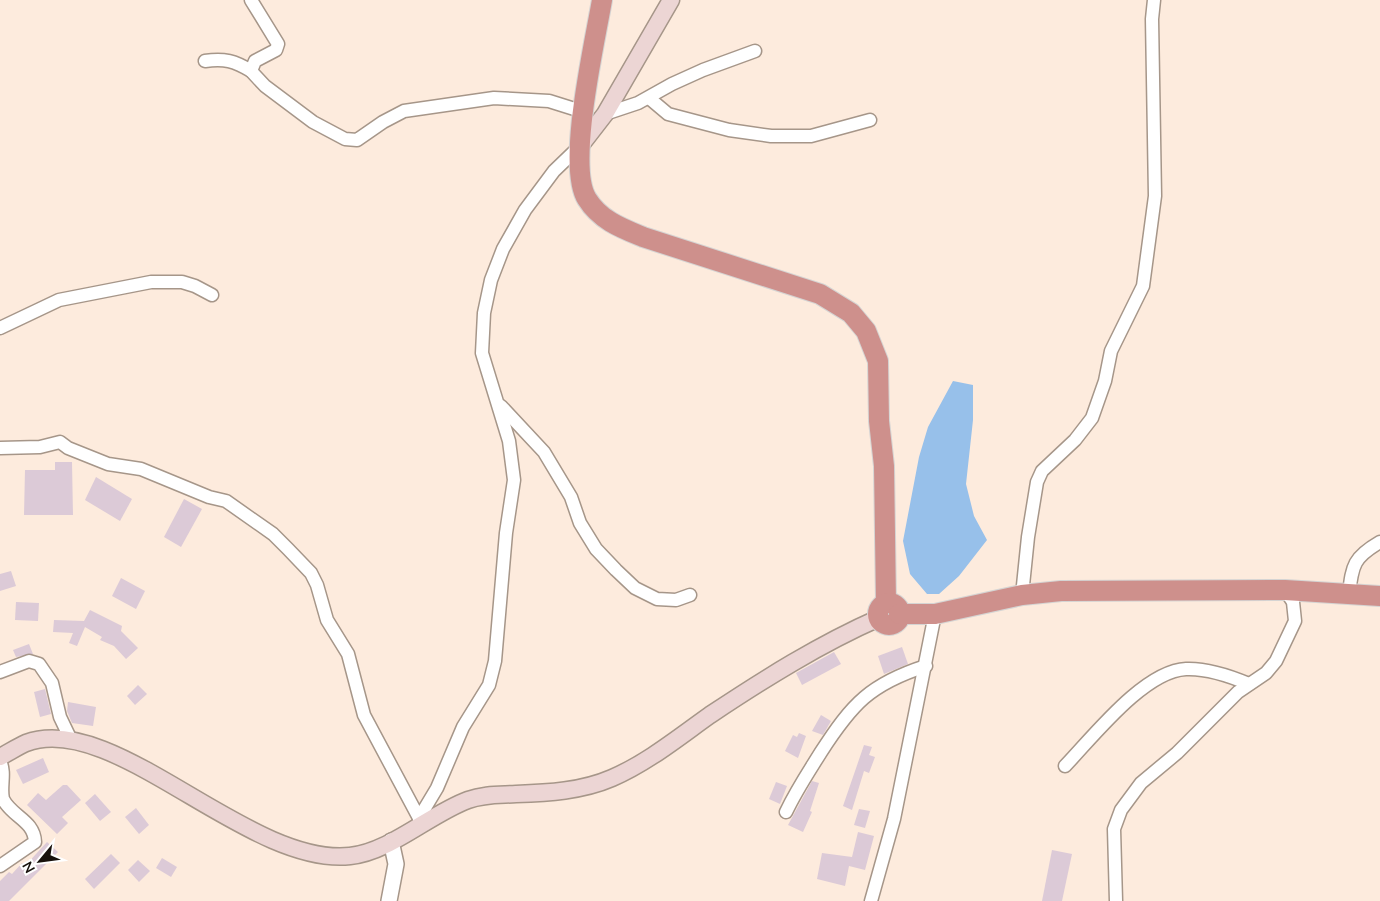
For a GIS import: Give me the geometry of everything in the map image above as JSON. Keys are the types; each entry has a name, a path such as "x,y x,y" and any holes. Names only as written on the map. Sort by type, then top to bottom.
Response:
{"highway":[{"path":"602,0 584,112 581,145 579,173 586,198 599,214 616,225 643,237 820,294 851,313 866,331 878,361 879,421 884,466 888,612 936,614 1022,596 1061,591 1285,590 1380,596"}],"main road":[{"path":"581,145 605,114 671,0"},
{"path":"0,759 26,743 71,740 94,747 134,765 260,834 302,852 328,858 353,856 391,842 419,821 468,800 490,794 562,791 594,786 615,777 638,764 755,686 846,633 888,612"}],"street":[{"path":"251,0 278,44 276,50 255,61 252,71"},
{"path":"1022,596 1028,537 1037,482 1042,471 1075,440 1092,418 1105,381 1111,351 1143,286 1156,196 1152,39 1154,0"},
{"path":"605,114 648,98 672,84 703,70 755,51"},
{"path":"205,62 223,59 240,64 252,71 265,86 313,122 345,139 357,140 382,122 404,111 494,98 549,101 584,112"},
{"path":"648,98 668,114 729,130 771,136 811,136 870,120"},
{"path":"419,821 437,788 463,727 493,674 506,533 513,485 509,441 485,363 482,344 484,312 491,280 503,249 525,210 554,171 581,145"},
{"path":"0,328 59,300 151,282 182,282 212,295"},
{"path":"499,405 544,452 571,498 580,524 590,541 616,570 635,588 657,599 676,600 690,595"},
{"path":"0,448 40,447 60,442 91,458 108,464 150,471 204,495 226,501 273,534 307,569 314,579 327,620 348,654 364,715 419,821"},
{"path":"1349,594 1352,567 1368,549 1380,542"},
{"path":"1116,901 1114,829 1115,820 1120,810 1141,783 1249,684 1266,674 1276,661 1295,621 1293,602 1285,590"},
{"path":"871,901 894,818 936,614"},
{"path":"0,672 29,660 39,664 52,683 60,717 71,740"},
{"path":"786,812 804,775 852,708 890,679 926,666"},
{"path":"1065,766 1136,695 1155,680 1168,673 1184,669 1200,670 1229,676 1249,684"},
{"path":"0,759 2,772 0,792 4,800 27,822 34,832 35,842 0,866"},
{"path":"389,901 396,864 391,842"}],"water":[{"path":"953,381 973,385 973,420 966,484 974,516 987,540 959,576 939,594 927,594 910,574 903,541 919,457 928,427"}],"building":[{"path":"55,462 72,462 73,515 24,515 25,470 55,470"},
{"path":"96,477 132,499 120,521 85,500"},
{"path":"184,499 202,509 181,547 164,537"},
{"path":"11,571 16,586 0,591 0,574"},
{"path":"121,578 145,591 136,609 112,596"},
{"path":"16,602 39,603 38,621 15,620"},
{"path":"90,610 122,626 121,631 138,648 126,659 114,646 100,640 102,637 85,627 77,646 69,643 73,633 53,632 54,620 84,621"},
{"path":"29,644 33,654 16,657 13,650"},
{"path":"902,647 908,664 884,674 878,656"},
{"path":"834,652 841,664 802,685 796,673"},
{"path":"138,685 147,694 135,705 127,696"},
{"path":"45,689 51,714 40,717 34,692"},
{"path":"68,702 96,707 93,726 72,723 67,711"},
{"path":"821,715 831,721 823,735 812,731"},
{"path":"799,733 806,736 798,758 785,751 793,735 797,737"},
{"path":"864,745 872,747 869,755 875,757 869,773 864,771 852,810 843,806"},
{"path":"43,758 49,772 23,784 16,770"},
{"path":"812,781 819,783 810,811 812,812 803,832 788,825"},
{"path":"776,782 787,786 780,804 769,799"},
{"path":"63,785 67,785 81,800 62,817 68,823 57,834 27,805 38,793 46,800"},
{"path":"95,794 111,812 100,821 85,803"},
{"path":"136,808 149,825 139,834 125,817"},
{"path":"859,809 870,811 865,828 854,825"},
{"path":"858,832 874,836 865,870 849,866 845,886 817,879 822,853 852,857"},
{"path":"47,842 58,852 9,901 0,901 0,881 9,872 12,874 22,863 25,866"},
{"path":"1052,850 1072,854 1062,901 1042,901"},
{"path":"111,854 120,863 94,889 85,879"},
{"path":"162,858 177,867 171,877 156,868"},
{"path":"138,860 150,871 139,882 128,870"}]}
